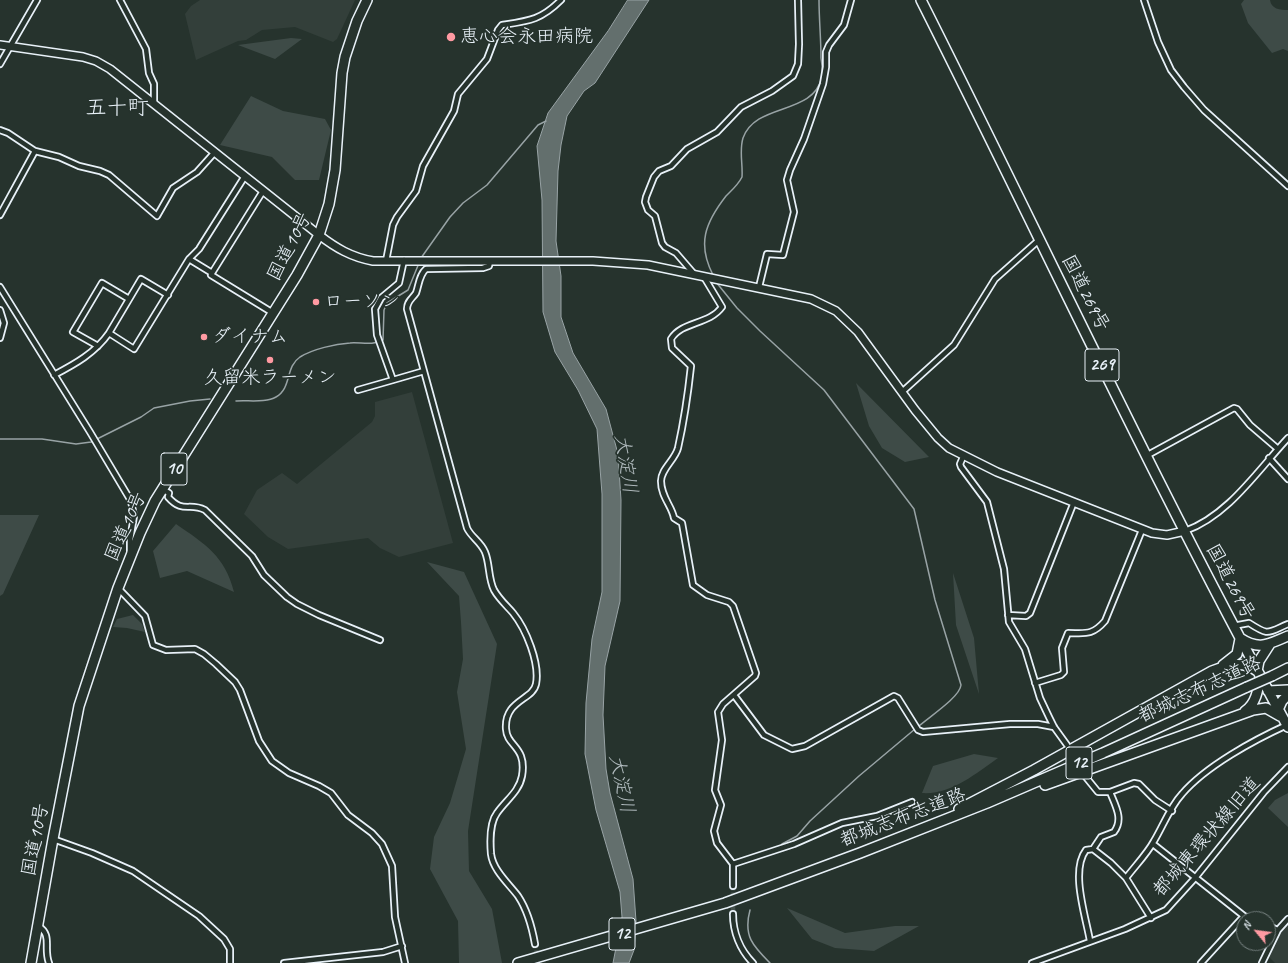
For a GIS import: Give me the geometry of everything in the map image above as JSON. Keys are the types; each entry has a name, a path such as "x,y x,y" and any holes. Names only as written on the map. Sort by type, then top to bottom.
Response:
{"highway":[{"name":"国道10号","path":"31,963 79,706 118,588 148,514 162,489 273,313 319,235 328,204 334,170 342,73 345,57 356,22 367,0"},
{"name":"国道269号","path":"921,0 1146,456 1233,626 1286,724"},
{"path":"910,834 1022,776 1233,659 1237,654 1240,638 1253,645 1270,644 1288,636"},
{"path":"1240,714 1252,703 1259,674 1259,661 1270,644"},
{"path":"1212,671 1226,666 1240,664 1247,665 1259,674"},
{"name":"都城志布志道路","path":"518,963 583,946 725,903 910,834 1103,754 1288,668"},
{"path":"1268,691 1288,690"},
{"path":"1278,710 1282,701 1288,695"},
{"path":"910,834 1253,710 1266,708 1276,713 1286,724"}],"street":[{"path":"0,64 37,0"},
{"path":"120,0 146,49 149,73 154,84 154,103"},
{"path":"386,261 396,217 416,191 423,166 454,111 458,94 488,59 498,30 502,25 521,23 535,19 543,15 561,0"},
{"path":"696,276 676,253 665,247 662,243 655,216 648,210 645,202 646,197 654,177 659,171 671,166 688,149 717,132 741,107 772,91 793,76 798,64 800,44 798,0"},
{"path":"759,287 767,254 784,255 794,212 787,180 804,139 823,84 826,66 826,52 829,45 844,25 851,0"},
{"path":"1144,0 1158,42 1172,70 1184,87 1204,110 1288,186"},
{"path":"0,45 64,53 96,61 127,81 319,235 344,253 353,257 373,261 565,261 648,265 696,276 719,279 811,298 836,312 858,332 938,438 949,448 963,457 1142,530 1161,535 1173,534 1194,528 1226,505 1288,438"},
{"path":"0,130 8,133 35,151 59,157 79,166 100,171 109,175 157,216 172,188 197,172 215,152"},
{"path":"0,215 35,151"},
{"path":"109,333 134,349 189,260 199,249 245,176"},
{"path":"212,273 263,191"},
{"path":"902,392 954,345 995,279 1039,240"},
{"path":"189,260 212,273 211,275 273,313"},
{"path":"393,380 377,335 375,308 377,302 399,283 405,260"},
{"path":"490,261 489,266 483,268 430,268 422,272 415,294 407,304 407,309 467,528 483,548 493,588 524,628 534,657 536,685 534,689 511,708 506,730 509,738 521,752 522,776 515,792 497,813 492,823 491,852 492,861 504,881 520,900 532,925 535,944"},
{"path":"707,277 722,307 709,319 680,330 671,339 672,348 691,366 688,402 678,448 671,463 663,472 661,479 662,489 674,518 682,523 693,585 707,595 729,602 733,606 756,673 755,676 723,704 718,712 722,740 715,790 721,805 714,831 717,843 733,864 733,886"},
{"path":"54,375 80,361 98,346 109,333 141,279 168,295"},
{"path":"98,346 72,332 102,282 129,299"},
{"path":"0,287 101,449 131,501 134,516 130,540 130,556"},
{"path":"0,310 4,323 0,338"},
{"path":"358,390 424,372"},
{"path":"1146,456 1234,408 1237,409 1250,425 1278,449"},
{"path":"963,457 960,464 961,467 986,502 1004,569 1009,622 1025,649 1040,698 1054,727 1067,745"},
{"path":"1269,458 1288,479"},
{"path":"162,489 169,494 168,497 175,505 182,507 199,507 205,510 252,556 274,586 297,604 380,640"},
{"path":"1008,615 1026,616 1030,613 1074,502"},
{"path":"1035,683 1061,675 1064,672 1062,648 1068,633 1087,634 1095,630 1105,621 1142,530"},
{"path":"118,588 145,616 153,645 166,650 194,649 204,654 235,682 259,741 272,761 285,771 331,793 348,815 372,833 382,844 392,866 394,917 405,963"},
{"path":"1233,626 1249,623 1263,632 1270,632 1288,624"},
{"path":"734,695 764,735 792,749 805,746 894,696 898,698 918,730 923,732 1010,724 1038,724 1054,727"},
{"path":"1126,878 1153,844 1183,792 1220,761 1286,724"},
{"name":"都城東環状線旧道","path":"1032,963 1151,918 1166,910 1195,878 1264,792 1288,767"},
{"path":"1085,776 1098,792 1110,792 1134,783 1139,784 1156,800 1172,810"},
{"path":"1093,849 1101,836 1114,832 1119,823 1118,813 1110,792"},
{"path":"733,864 794,844 842,823 877,816 912,802"},
{"path":"53,839 121,865 199,916 224,939 230,949 230,963"},
{"path":"1153,844 1238,911"},
{"path":"1090,941 1079,888 1080,862 1086,850 1093,849 1111,863 1126,878 1151,918"},
{"path":"733,914 733,926 743,952 753,963"},
{"path":"1262,963 1278,930 1288,920"},
{"path":"1201,963 1236,925"},
{"path":"38,926 45,930 47,934 47,957 49,963"},
{"path":"284,963 383,952 402,946"}],"shaded area":[{"path":"200,0 355,0 337,39 333,42 295,27 262,30 246,40 238,41 196,60 185,14 191,6"},
{"path":"628,0 649,0 595,83 584,91 567,116 561,145 558,171 556,241 561,276 561,317 573,353 606,409 618,454 621,500 620,601 605,666 603,715 606,769 610,793 633,879 636,921 634,950 629,963 613,963 622,917 620,892 596,810 585,754 586,703 592,639 602,592 602,494 597,429 578,390 555,352 543,312 542,200 537,146 548,113 608,31"},
{"path":"1244,0 1270,0 1274,7 1288,10 1288,51 1283,49 1272,53 1248,23 1241,4"},
{"path":"291,38 302,39 275,59 238,45"},
{"path":"251,96 283,111 325,119 331,130 319,180 295,180 272,157 220,145"},
{"path":"856,383 929,457 905,462 882,448 869,426"},
{"path":"412,392 453,543 399,557 380,548 368,538 288,549 268,537 244,514 257,490 282,473 297,484 372,422 375,416 375,402"},
{"path":"0,515 39,515 3,594 0,596"},
{"path":"176,524 205,545 219,560 225,569 234,592 187,571 160,578 153,551"},
{"path":"427,562 464,572 497,644 468,831 469,871 492,909 502,963 459,963 458,921 430,869 434,837 450,803 466,749 457,692 463,659 459,596"},
{"path":"953,573 974,638 979,694 956,625"},
{"path":"133,615 142,624 145,632 113,627 117,619"},
{"path":"974,754 998,758 971,777 953,787 933,793 922,793 933,766"},
{"path":"1288,793 1288,827 1268,808 1275,800"},
{"path":"787,908 845,933 895,926 919,926 874,951 835,948 812,939"},
{"path":"1288,922 1288,963 1275,963 1267,955 1269,951 1276,951 1276,939"}],"waterway":[{"path":"713,275 705,253 706,234 708,225 713,215 742,177 741,148 743,138 750,127 760,119 808,98 817,89 822,77 819,0"},
{"path":"421,258 450,217 463,203 487,185 538,125 546,121"},
{"path":"236,401 262,401 276,397 281,393 287,383 295,361 311,352 338,344 371,343 383,340 384,310 387,303 408,290 419,263"},
{"path":"716,282 737,308 824,390 914,509 935,600 961,685 950,701 919,726"},
{"path":"0,439 42,439 76,444 91,442 141,417 154,408 210,399"},
{"path":"782,844 797,836 810,821 859,776 915,729"},
{"path":"750,910 748,927 751,940 754,946 770,963"}],"tunnel":[{"path":"1070,749 1078,764"},
{"path":"733,886 733,914"},
{"path":"535,944 538,963"}],"place":[{"name":"恵心会永田病院","path":"451,37"},
{"name":"ローソン","path":"316,302"},
{"name":"ダイナム","path":"204,337"},
{"name":"久留米ラーメン","path":"270,360"}],"district":[{"name":"五十町","path":"117,108"}],"water label":[{"name":"大淀川","path":"625,464"},
{"name":"大淀川","path":"621,784"}]}
